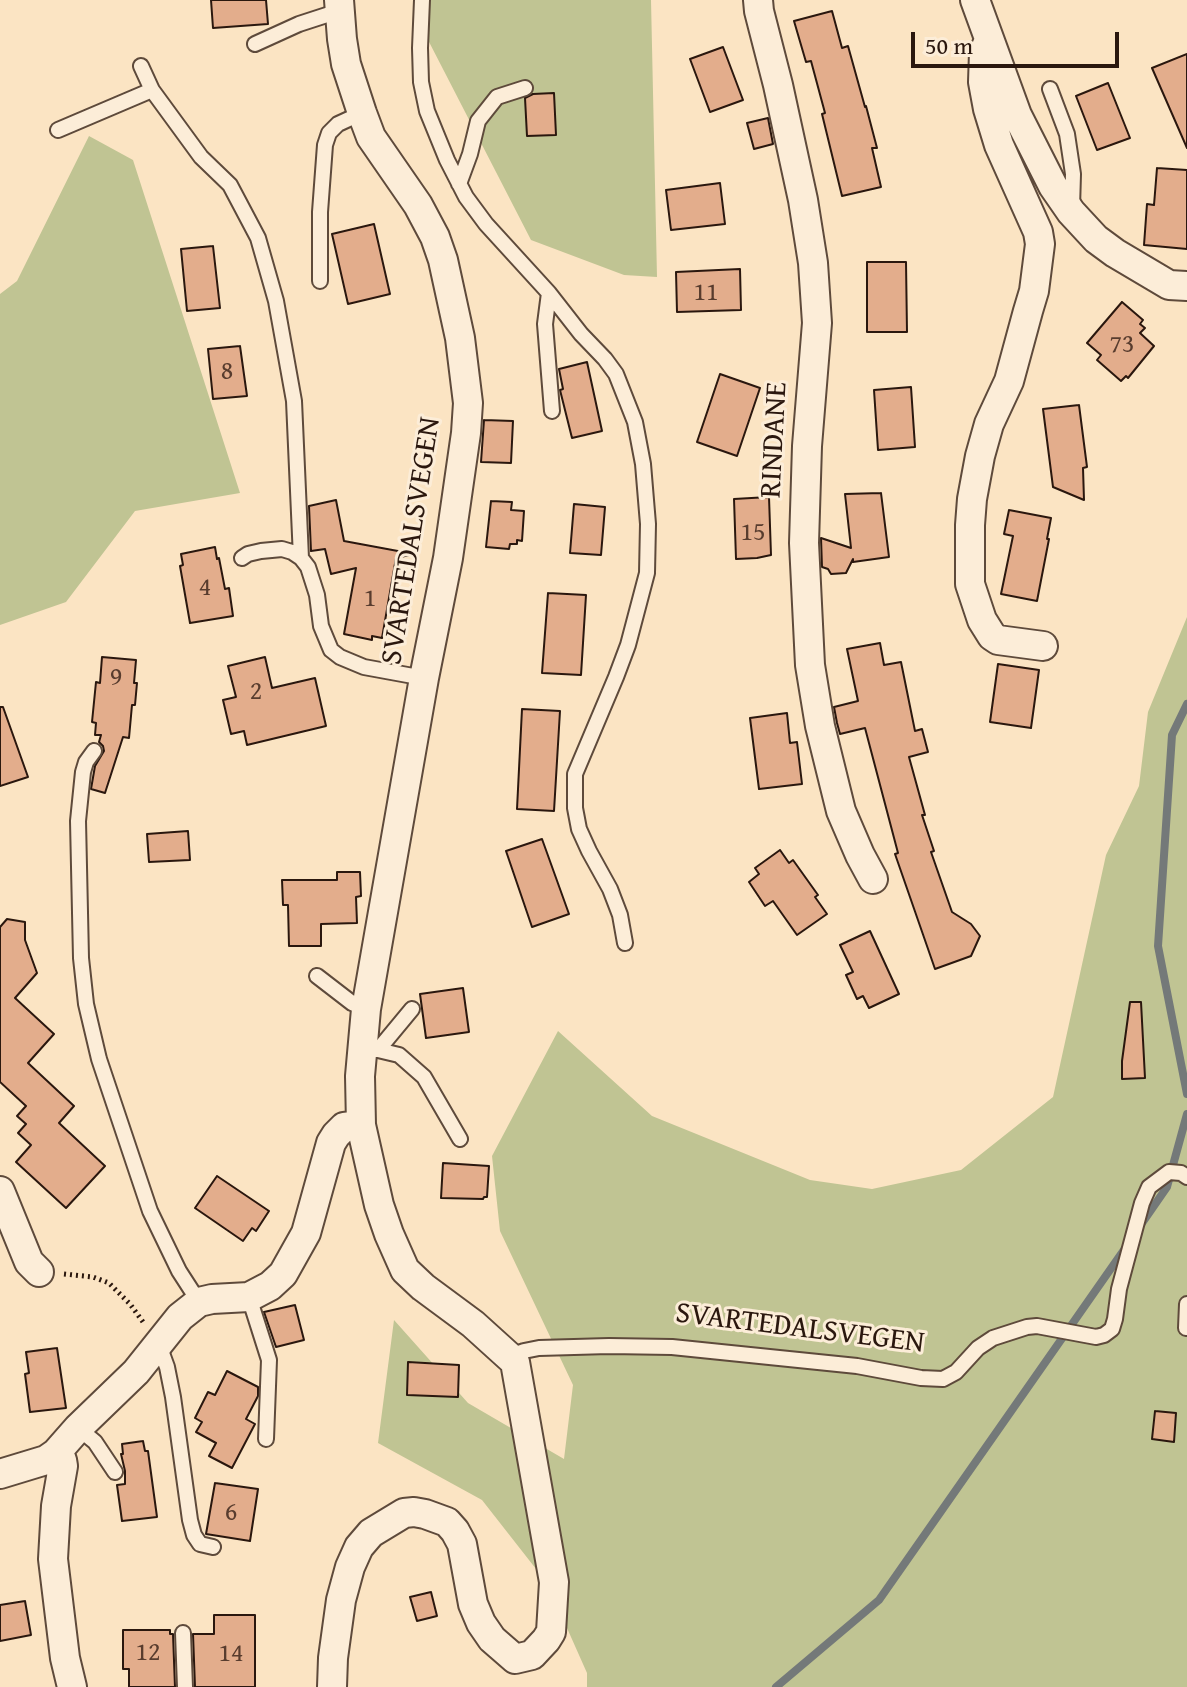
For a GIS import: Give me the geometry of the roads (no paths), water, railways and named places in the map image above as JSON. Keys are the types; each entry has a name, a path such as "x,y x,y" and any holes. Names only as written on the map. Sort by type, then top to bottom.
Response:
{"street":[{"name":"RINDANE","path":"758,0 803,200 813,263 817,323 807,446 804,543 810,665 820,726 841,811 873,879"},
{"path":"975,0 1017,115 1053,186 1071,212 1096,239 1115,253 1169,285 1187,286"},
{"name":"SVARTEDALSVEGEN","path":"339,5 346,64 371,137 418,205 443,260 460,338 468,403 448,558 366,1009 370,1050 360,1076 361,1125 379,1205 405,1270 510,1356"},
{"path":"989,40 984,52 983,82 988,109 999,145 1038,232 1040,244 1034,291 1009,381 989,424 980,456 972,499 970,584 979,612 992,636 998,640 1043,646"},
{"path":"0,1474 46,1460 56,1453 136,1372 180,1317 199,1302 249,1297 270,1286 283,1274 306,1233 331,1143 344,1127 361,1125"},
{"path":"0,1191 29,1262 39,1272"},
{"path":"332,1687 341,1600 350,1567 359,1547 371,1533 404,1513 425,1514 447,1522 455,1531 462,1544 473,1604 481,1623 492,1639 515,1659 532,1655 551,1632 553,1567 523,1401 515,1362 510,1356"},
{"path":"56,1453 63,1466 56,1506 53,1559 65,1658 72,1687"}],"lane":[{"path":"422,0 421,82 427,111 459,184 486,224 605,359 616,374 635,422 643,464 648,524 647,573 620,667 575,774 575,808 579,829 610,889 620,915 625,943"},
{"name":"SVARTEDALSVEGEN","path":"255,44 339,5"},
{"path":"141,66 152,90 201,157 230,185 258,238 276,301 294,401 301,558"},
{"path":"459,184 478,121 497,97 525,88"},
{"path":"1050,89 1067,134 1073,174 1071,212"},
{"path":"58,130 152,90"},
{"path":"320,281 320,212 325,145 329,133 338,124 362,113"},
{"path":"549,293 545,324 552,411"},
{"path":"242,558 261,551 282,549 292,552 308,567 317,595 321,626 331,650 364,667 424,678"},
{"path":"94,751 83,772 78,821 81,958 86,1004 99,1059 150,1211 179,1271 199,1302"},
{"path":"317,976 352,1003 366,1009"},
{"path":"370,1050 412,1009"},
{"path":"370,1050 399,1055 424,1077 460,1139"},
{"name":"SVARTEDALSVEGEN","path":"510,1356 539,1348 672,1347 857,1366 943,1379 956,1372 978,1348 993,1338 1027,1327 1037,1326 1096,1337 1112,1329 1119,1289 1149,1187 1169,1172 1187,1177"},
{"path":"249,1297 269,1360 266,1439"},
{"path":"1186,1328 1187,1304"},
{"path":"159,1345 173,1397 194,1535 200,1544 213,1547"},
{"path":"78,1428 95,1442 115,1472"},
{"path":"183,1633 185,1687"}],"waterway":[{"path":"1187,704 1172,735 1158,946 1187,1094"},
{"path":"1140,1226 1167,1187 1187,1114"},
{"path":"776,1687 879,1600 1126,1247"}]}
